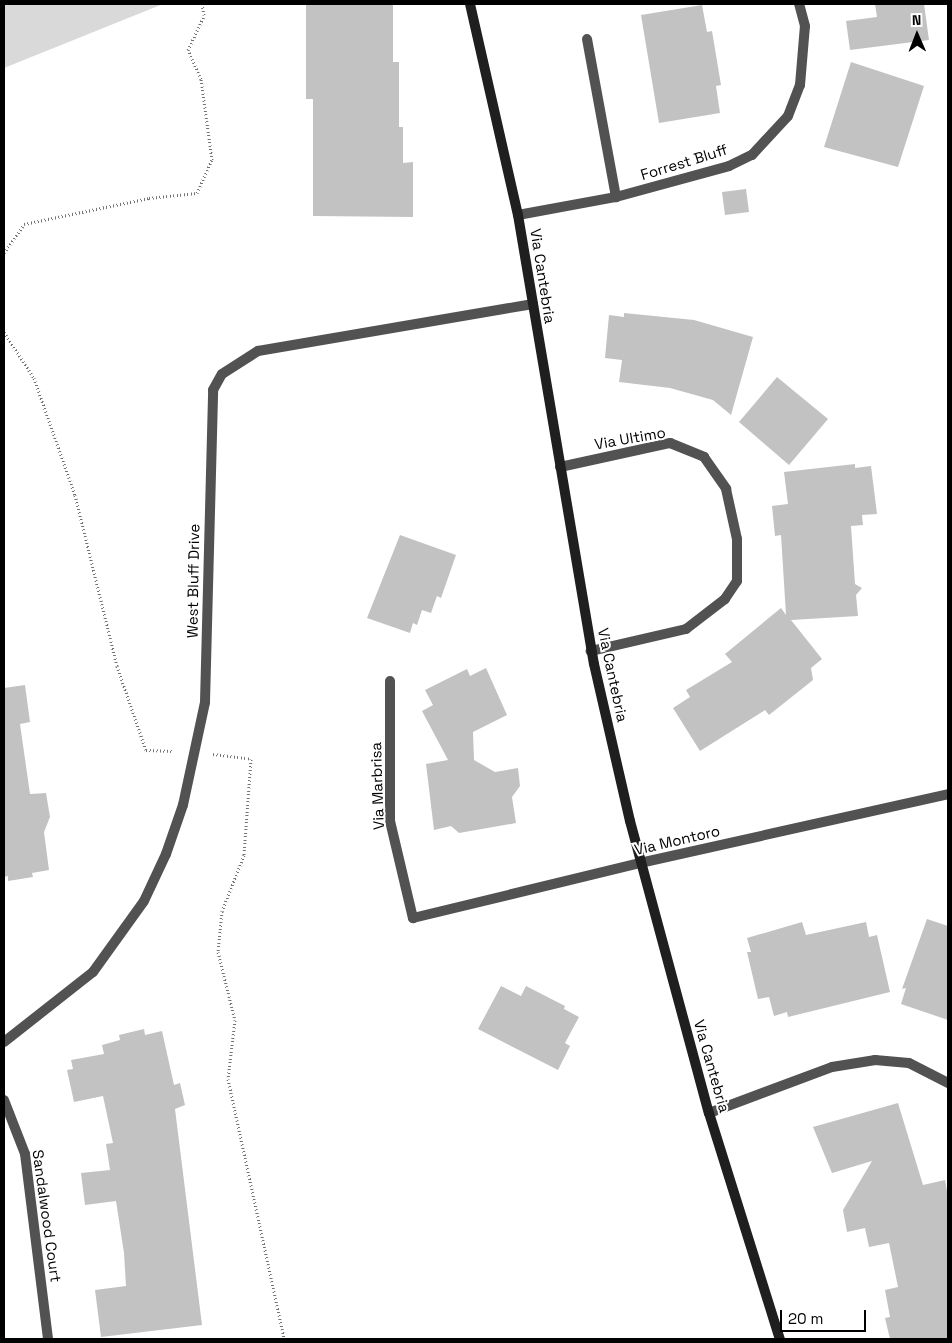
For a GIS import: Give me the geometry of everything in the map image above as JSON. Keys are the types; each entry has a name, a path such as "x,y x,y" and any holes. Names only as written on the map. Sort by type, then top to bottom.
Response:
{"main road":[{"name":"Via Cantebria","path":"470,4 518,215 591,651 640,863 709,1112 780,1339"}],"street":[{"name":"Forrest Bluff","path":"518,215 616,197 729,166 752,154 788,116 800,85 805,26 799,4"},
{"path":"587,39 616,197"},
{"name":"West Bluff Drive","path":"4,1042 93,972 144,901 166,854 183,805 206,702 213,390 222,374 258,351 533,304"},
{"name":"Via Ultimo","path":"560,467 670,443 679,446 704,457 726,489 736,539 737,581 726,599 686,629 591,651"},
{"name":"Via Marbrisa","path":"390,680 390,821 413,918"},
{"name":"Via Montoro","path":"413,918 640,863 948,794"},
{"path":"709,1112 832,1067 875,1060 909,1063 948,1083"},
{"name":"Sandalwood Court","path":"4,1100 25,1154 48,1339"}],"path":[{"path":"4,253 24,224 149,198 197,193 212,160 201,79 188,50 204,15 202,4"},
{"path":"4,332 34,378 75,495 117,666 146,750 194,752 251,759 244,855 222,911 218,952 235,1020 228,1079 284,1339"}],"shaded area":[{"path":"4,4 163,4 4,68"}],"building":[{"path":"306,4 393,4 393,62 399,62 399,127 403,127 403,163 413,162 413,217 313,216 313,99 306,99"},
{"path":"875,4 924,4 929,40 850,50 846,21 877,17"},
{"path":"702,5 707,32 712,31 721,85 716,86 720,113 659,123 641,15"},
{"path":"851,62 924,86 898,167 824,147"},
{"path":"746,189 749,212 725,215 722,192"},
{"path":"624,313 694,320 753,337 731,415 713,400 670,388 619,382 622,360 605,358 609,315 624,317"},
{"path":"777,377 828,419 789,465 739,422"},
{"path":"855,464 855,468 871,466 877,514 862,515 863,525 851,526 855,584 862,588 856,595 858,616 791,620 822,659 811,668 813,680 769,715 765,710 700,751 673,708 690,697 686,690 732,662 725,654 781,608 786,615 781,535 775,536 772,506 788,504 784,472"},
{"path":"400,535 456,555 441,598 437,596 431,613 422,610 417,625 413,623 410,633 367,618"},
{"path":"486,668 507,715 473,732 474,760 495,772 518,768 520,786 512,797 516,823 459,833 451,826 434,830 426,764 448,760 422,711 433,705 425,690 467,669 470,676"},
{"path":"25,685 30,722 20,724 30,794 46,793 50,817 44,832 49,870 32,873 33,877 8,881 8,876 4,877 4,688"},
{"path":"927,919 948,926 948,1020 901,1004 906,988 902,989"},
{"path":"802,922 806,935 866,922 869,937 877,935 890,992 788,1017 787,1012 774,1016 769,997 758,999 747,952 751,952 747,938"},
{"path":"501,986 521,996 526,986 565,1006 564,1009 579,1017 565,1043 570,1046 558,1070 478,1029"},
{"path":"144,1029 145,1035 162,1031 174,1085 180,1083 185,1105 175,1109 202,1325 101,1337 95,1290 126,1286 124,1253 116,1201 85,1205 81,1173 110,1170 106,1144 113,1143 103,1096 74,1102 67,1070 73,1069 71,1060 104,1054 102,1045 120,1040 119,1035"},
{"path":"898,1103 923,1185 945,1180 948,1196 948,1339 890,1339 885,1318 890,1317 885,1290 898,1287 889,1243 869,1247 865,1228 847,1232 843,1210 872,1161 832,1173 813,1127"}]}
